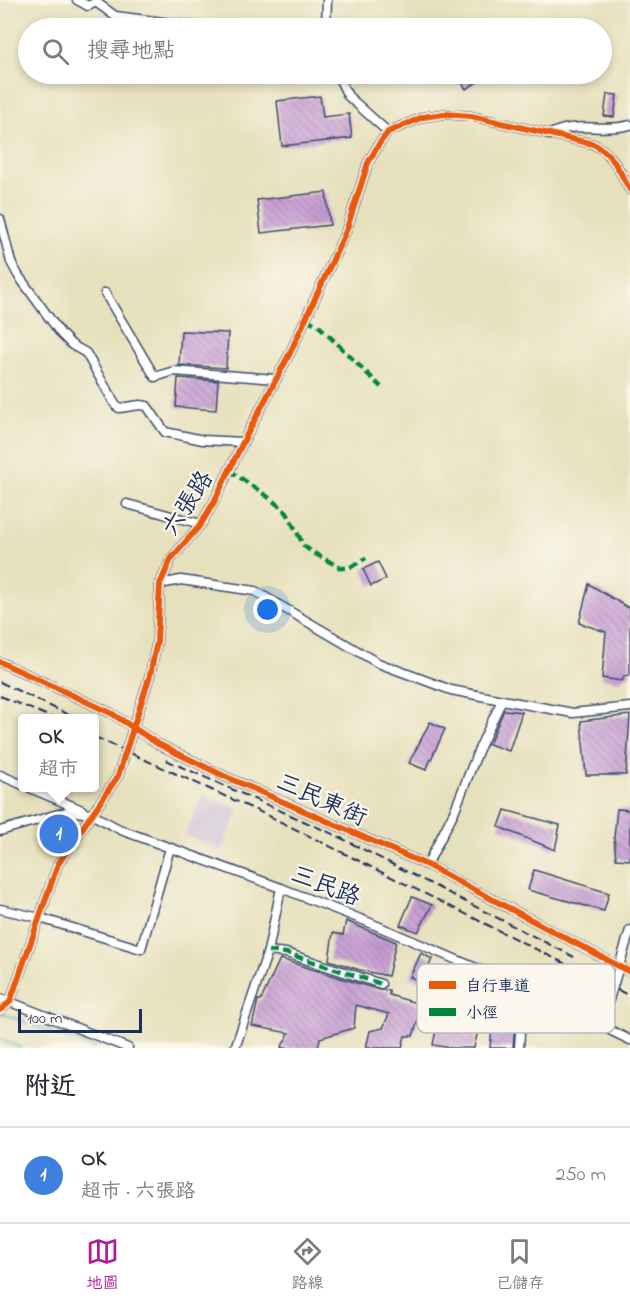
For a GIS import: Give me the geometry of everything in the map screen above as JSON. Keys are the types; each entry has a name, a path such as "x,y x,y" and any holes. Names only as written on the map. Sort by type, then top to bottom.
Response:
{"street":[{"path":"77,0 88,6 96,1 115,16 131,18"},
{"path":"326,18 327,0"},
{"path":"342,84 348,96 388,132 423,117 444,114 471,116 593,144 605,150 612,158 630,190"},
{"path":"549,135 560,128 589,127 608,130 630,125"},
{"name":"六張路","path":"10,1002 58,864 118,776 150,675 157,641 160,584 171,559 201,524 214,502 306,319 346,231 368,163 388,132"},
{"path":"0,219 11,262 18,275 61,334 72,345 86,352 116,406 119,408 147,406 165,432 203,440 243,442"},
{"path":"105,292 155,377 174,371 275,379"},
{"path":"127,504 201,524"},
{"path":"160,584 181,580 255,591 378,663 451,690 573,712 630,707"},
{"name":"三民東街","path":"0,662 111,713 158,744 224,776 427,865 630,972"},
{"path":"427,865 454,812 479,749 502,700"},
{"path":"0,775 18,783"},
{"path":"40,792 92,814"},
{"name":"三民路","path":"0,831 69,811 92,814 121,830 281,888 466,964"},
{"path":"0,909 40,918 141,949 170,848"},
{"path":"235,1048 268,951 281,888"},
{"path":"615,982 630,930"},
{"path":"268,951 286,953 381,984"},
{"path":"0,998 128,1048"},
{"path":"0,1010 10,1002"},
{"path":"519,1048 520,1033"},
{"name":"三民路","path":"615,1033 630,1040"}],"shaded area":[{"path":"203,794 239,810 221,851 185,835"}],"building":[{"path":"463,84 474,84 466,89"},
{"path":"607,94 617,95 614,117 604,116"},
{"path":"320,96 323,117 349,114 352,138 282,146 277,101"},
{"path":"326,192 330,225 261,233 257,200"},
{"path":"181,331 228,333 226,368 179,365"},
{"path":"178,378 218,381 216,410 176,407"},
{"path":"378,562 386,579 371,586 363,569"},
{"path":"589,584 630,609 630,675 624,676 622,681 602,678 606,632 579,623"},
{"path":"504,710 522,712 509,751 489,744"},
{"path":"630,715 626,775 586,775 581,721"},
{"path":"430,722 445,729 426,770 409,763"},
{"path":"617,809 630,810 630,860 616,859 614,837"},
{"path":"505,810 560,825 555,850 499,827"},
{"path":"534,870 609,893 604,911 528,890"},
{"path":"412,897 432,905 418,932 400,925"},
{"path":"346,921 396,942 388,976 329,960 333,933 343,935"},
{"path":"421,953 432,959 430,964 417,964 417,980 410,977"},
{"path":"280,959 379,990 389,990 389,995 417,1003 417,1024 413,1036 405,1036 402,1048 366,1048 370,1031 383,1028 389,1014 356,1005 354,1028 320,1038 318,1048 281,1048 289,1033 252,1026 258,1000 261,1000"},
{"path":"435,1033 477,1033 474,1048 433,1045"},
{"path":"492,1033 514,1033 513,1048 490,1048"}],"waterway":[{"path":"1,1013 94,1048"},
{"path":"0,1039 21,1048"}],"railway":[{"path":"0,682 67,714"},
{"path":"0,696 43,714"},
{"path":"99,739 271,817 566,964"},
{"path":"166,760 335,835 574,957"},
{"path":"615,989 630,996"}],"marked path":[{"path":"306,319 318,325 381,387"},
{"path":"229,470 287,513 304,546 312,552 341,568 349,568 366,558"},
{"path":"268,951 286,953 381,984"}],"cycle path":[{"path":"0,1010 10,1002 58,864 118,776 150,675 157,641 160,584 171,559 201,524 214,502 290,353 346,231 368,163 388,132 423,117 444,114 471,116 593,144 611,158 630,190"},
{"path":"0,662 111,713 158,744 224,776 427,865 615,964"},
{"path":"615,964 630,972"}],"place":[{"name":"OK","path":"59,834"}]}
